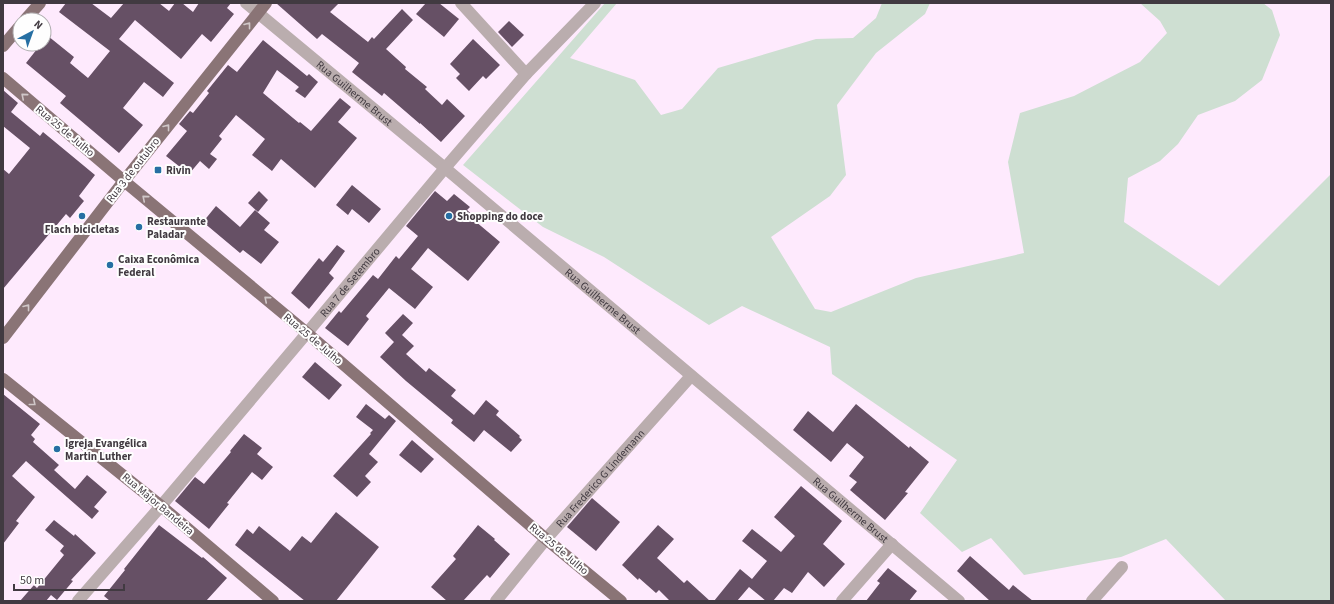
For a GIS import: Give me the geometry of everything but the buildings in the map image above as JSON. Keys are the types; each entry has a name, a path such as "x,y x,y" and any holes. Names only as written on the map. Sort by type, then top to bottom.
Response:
{"main road":[{"path":"32,12 40,3"},
{"name":"Rua 3 de outubro","path":"3,338 124,181 266,3"},
{"path":"3,46 12,35"},
{"name":"Rua 25 de Julho","path":"3,78 307,333 546,539 621,601"},
{"name":"Rua Major Bandeira","path":"3,379 161,506 273,601"}],"street":[{"name":"Rua Guilherme Brust","path":"246,3 445,168 959,601"},
{"path":"461,3 526,74"},
{"name":"Rua 7 de Setembro","path":"78,601 161,506 445,168 526,74 595,3"},
{"name":"Rua Frederico G Lindemann","path":"496,601 546,539 691,376"},
{"path":"842,601 892,544"},
{"path":"1092,601 1122,567"}],"green space":[{"path":"605,3 617,3 570,58 635,80 661,115 682,109 718,68 816,39 853,38 876,18 882,3 930,3 925,14 876,53 837,105 846,175 830,196 771,237 815,309 831,312 916,278 1024,253 1008,162 1020,113 1074,96 1140,62 1167,33 1160,21 1140,3 1263,3 1272,10 1280,35 1262,80 1235,101 1198,115 1178,144 1160,161 1128,178 1124,222 1219,286 1331,174 1331,601 1226,601 1166,539 1121,557 1024,575 991,538 962,552 920,513 957,460 832,374 830,347 742,306 709,325 604,257 543,227 463,165"}],"place":[{"name":"Rivin","path":"158,170"},
{"name":"Flach bicicletas","path":"82,216"},
{"name":"Shopping do doce","path":"449,216"},
{"name":"Restaurante Paladar","path":"139,227"},
{"name":"Caixa Econômica Federal","path":"110,265"},
{"name":"Igreja Evangélica Martin Luther","path":"57,449"}]}
